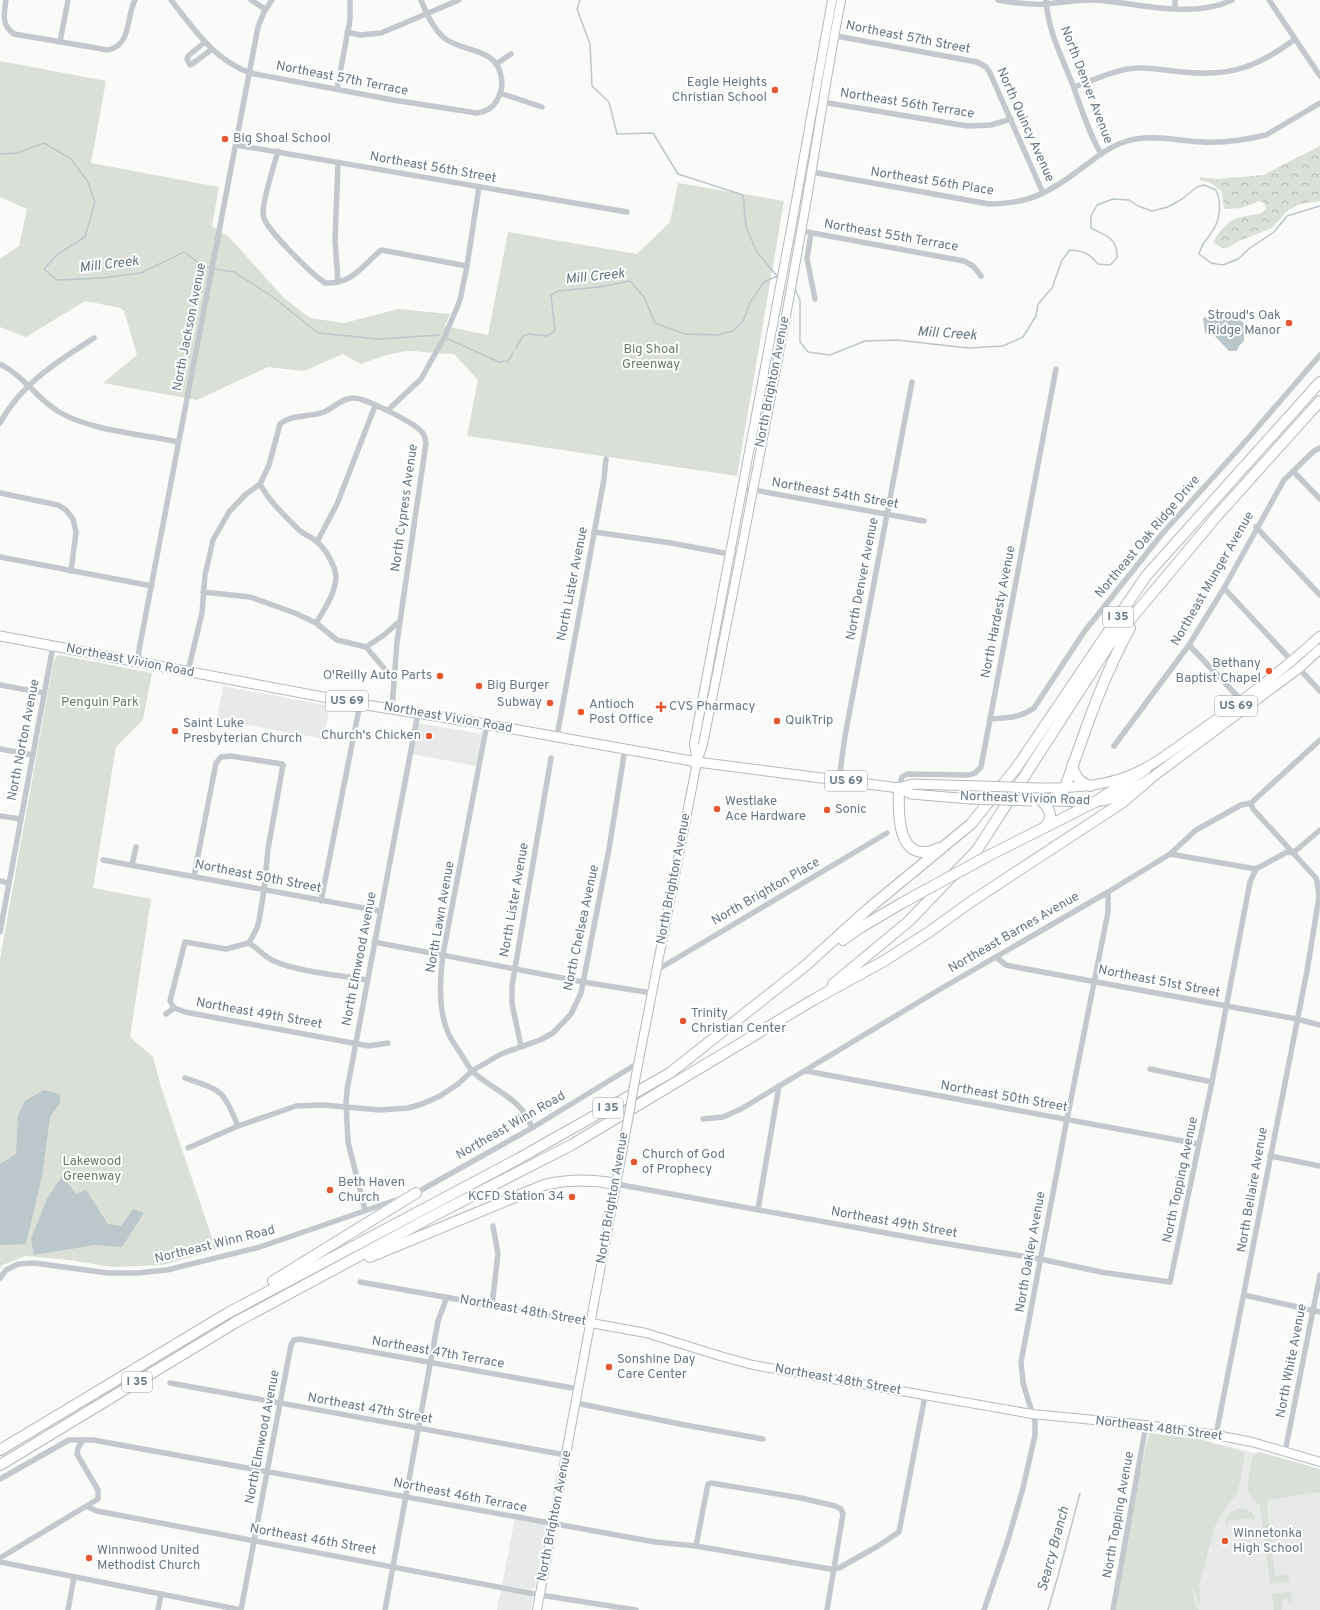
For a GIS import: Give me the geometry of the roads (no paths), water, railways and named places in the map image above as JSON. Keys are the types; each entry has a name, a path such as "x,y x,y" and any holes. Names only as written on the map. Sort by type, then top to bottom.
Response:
{"highway":[{"name":"I 35","path":"0,1450 228,1313 518,1159 670,1073 805,966 868,909 971,824 1018,767 1146,576 1320,382"},
{"name":"I 35","path":"0,1465 236,1322 437,1214 573,1144 813,1000 857,965 909,921 977,850 1109,645 1216,517 1320,401"},
{"path":"1037,801 1059,796 1065,788 1084,732 1120,646 1142,606"},
{"path":"1072,766 1076,776 1082,783 1090,786"},
{"path":"813,1000 853,979 905,948 972,901 1124,802 1148,774"},
{"path":"805,966 858,929 902,903 986,857 1148,774"},
{"path":"899,788 898,813 903,834 908,845 916,850 924,852 932,851 948,844"},
{"path":"1037,801 1049,809 1051,816 1046,826"},
{"path":"329,1273 544,1185 584,1179 616,1184"},
{"path":"228,1313 243,1299 416,1193"}],"main road":[{"name":"North Brighton Avenue","path":"537,1610 638,1063 697,762 703,744 802,231 822,102 830,35 832,0"},
{"name":"North Brighton Avenue","path":"697,762 694,744 801,170 830,35 841,0"},
{"name":"Northeast Vivion Road","path":"0,636 360,704 418,712 697,762 899,788 911,794 970,799 1095,802"},
{"name":"Northeast Vivion Road","path":"899,788 912,784 1065,788 1090,786 1148,774 1296,665 1320,636"},
{"name":"Northeast Vivion Road","path":"1148,774 1242,701 1320,649"},
{"name":"Northeast 48th Street","path":"591,1323 646,1333 753,1365 1032,1414 1146,1425 1216,1435 1252,1442 1320,1462"}],"street":[{"path":"6,0 4,17 5,24 11,32 18,35 108,50 120,44 126,35 135,0"},
{"path":"60,42 68,0"},
{"name":"Northeast 57th Terrace","path":"171,0 211,50 232,65 250,72 393,100 477,113 489,109 500,93"},
{"path":"251,0 265,9"},
{"name":"North Jackson Avenue","path":"138,662 178,442 258,27 265,9 272,0"},
{"path":"337,89 348,32 350,0"},
{"path":"421,0 427,14 440,34 450,42 463,48 480,52 492,59 501,75 500,93 542,107"},
{"path":"348,32 360,35 381,33 459,0"},
{"path":"998,0 1014,3 1084,0 1109,1 1175,8 1202,9 1218,6 1232,0"},
{"path":"1175,0 1175,8"},
{"path":"1269,0 1320,76"},
{"name":"North Denver Avenue","path":"1046,2 1056,44 1074,87 1091,136 1101,154"},
{"name":"Northeast 57th Street","path":"830,35 977,62 986,67"},
{"path":"1074,87 1118,71 1137,68 1149,67 1203,74 1235,70 1252,66 1268,58 1296,39"},
{"path":"205,42 188,56 186,59 188,63 190,65 192,64 211,50"},
{"path":"496,64 511,54"},
{"name":"North Quincy Avenue","path":"986,67 1011,119 1043,193"},
{"name":"Northeast 56th Terrace","path":"822,102 967,126 992,125 1011,119"},
{"name":"Northeast 56th Place","path":"801,170 989,204 1015,202 1043,193 1058,186 1101,154 1120,143 1143,138 1216,142 1257,137 1266,135 1320,103"},
{"name":"Northeast 56th Street","path":"236,145 627,212"},
{"path":"278,151 263,207 265,222 312,274 325,283 338,282 351,278 381,250 467,266"},
{"path":"338,163 335,240 338,282"},
{"path":"388,410 421,379 444,338 456,310 460,300 467,266 479,187"},
{"name":"Northeast 55th Terrace","path":"791,229 964,261 973,266 980,276"},
{"path":"811,233 807,259 815,299"},
{"path":"0,423 6,413 29,385 55,363 94,338"},
{"name":"Northeast Oak Ridge Drive","path":"990,719 1016,717 1034,708 1084,632 1162,534 1244,443 1320,355"},
{"path":"0,364 14,372 46,403 61,413 97,426 178,442"},
{"name":"North Hardesty Avenue","path":"899,788 902,777 907,774 969,775 977,771 982,764 1056,369"},
{"name":"North Denver Avenue","path":"839,780 845,736 912,382"},
{"name":"North Cypress Avenue","path":"260,484 269,465 280,424 292,416 320,413 352,398 362,400 388,410 419,429 423,434 426,443 400,621 392,708"},
{"path":"317,542 337,504 375,406"},
{"name":"Northeast Munger Avenue","path":"1114,746 1189,645 1224,588 1256,527 1284,480 1314,451 1320,448"},
{"name":"North Lister Avenue","path":"557,736 604,480 606,458"},
{"path":"1293,471 1320,499"},
{"path":"188,671 202,613 203,592 208,559 213,540 218,529 236,503 260,484 267,497 299,530 322,547 335,570 336,578 329,600 316,623"},
{"name":"Northeast 54th Street","path":"742,488 924,521"},
{"path":"0,492 58,504 64,508 73,519 76,532 71,571"},
{"path":"1256,527 1320,595"},
{"path":"594,532 671,543 740,556"},
{"path":"0,558 152,586"},
{"path":"1224,588 1320,690"},
{"path":"203,592 250,597 283,608 316,623 337,640 366,647 394,680"},
{"path":"366,647 384,635 400,621"},
{"path":"1189,645 1242,701"},
{"name":"North Norton Avenue","path":"0,932 53,646"},
{"path":"0,685 44,693"},
{"path":"322,901 360,704"},
{"name":"North Elmwood Avenue","path":"365,1210 348,1142 346,1090 418,712"},
{"name":"North Lawn Avenue","path":"487,724 443,954 441,988 444,1020 452,1041 472,1071 500,1090 518,1105 526,1113 532,1128"},
{"name":"Northeast Barnes Avenue","path":"703,1119 723,1118 741,1109 1170,854 1192,834 1207,824 1235,808 1251,803 1320,740"},
{"name":"North Chelsea Avenue","path":"188,1148 238,1126 296,1106 323,1105 380,1110 408,1108 440,1096 458,1084 472,1071 507,1051 540,1040 560,1028 575,1006 583,982 610,849 625,749"},
{"path":"0,750 33,754"},
{"path":"166,1014 174,1008 170,1001 185,942 226,949 249,943 257,928 264,890 268,849 285,764 231,756 221,757 216,763 194,876"},
{"name":"North Lister Avenue","path":"521,1046 512,998 514,968 551,758"},
{"name":"North Bellaire Avenue","path":"1216,1435 1311,948 1319,897 1316,878 1253,809 1251,803"},
{"path":"0,816 20,819"},
{"path":"1170,854 1256,870 1287,852 1293,853 1320,830"},
{"name":"North Brighton Place","path":"657,970 887,833"},
{"path":"132,865 136,846"},
{"name":"Northeast 50th Street","path":"103,860 380,911"},
{"name":"North Topping Avenue","path":"1169,1282 1172,1278 1212,1082 1250,882 1256,870"},
{"path":"0,881 9,883"},
{"name":"North Oakley Avenue","path":"984,1610 1008,1540 1023,1488 1035,1435 1035,1422 1023,1383 1021,1362 1108,912 1108,892"},
{"path":"374,942 652,994"},
{"path":"249,943 265,956 280,963 311,971 367,980"},
{"name":"Northeast 51st Street","path":"996,957 1010,966 1320,1024"},
{"name":"Northeast 49th Street","path":"174,1008 184,1012 369,1046 388,1043"},
{"name":"Northeast Winn Road","path":"0,1278 6,1270 18,1264 34,1262 108,1273 137,1273 167,1270 260,1247 416,1193 532,1128 638,1063"},
{"path":"1150,1069 1212,1082"},
{"name":"Northeast 50th Street","path":"806,1071 1199,1144"},
{"path":"185,1078 213,1087 220,1092 226,1099 238,1126"},
{"path":"758,1209 779,1086"},
{"path":"1270,1156 1320,1166"},
{"name":"Northeast 49th Street","path":"616,1184 930,1241 1040,1259 1101,1272 1169,1282"},
{"path":"492,1305 498,1254 493,1226"},
{"name":"North White Avenue","path":"1285,1452 1320,1275"},
{"name":"Northeast 48th Street","path":"360,1282 591,1323"},
{"path":"1244,1296 1320,1312"},
{"path":"385,1610 438,1321 447,1297"},
{"name":"North Elmwood Avenue","path":"241,1610 291,1345 294,1340"},
{"name":"Northeast 47th Terrace","path":"294,1340 578,1389"},
{"name":"Northeast 47th Street","path":"170,1383 566,1455"},
{"path":"834,1569 840,1568 853,1561 899,1532 925,1396"},
{"path":"576,1403 763,1439"},
{"name":"North Topping Avenue","path":"1113,1610 1146,1425"},
{"name":"Northeast 46th Terrace","path":"0,1479 68,1440 113,1442 267,1472 360,1487 406,1497 655,1542 696,1546 834,1569"},
{"path":"0,1558 88,1507 98,1499 99,1493 77,1454 78,1448 83,1440"},
{"path":"696,1546 708,1484 711,1483 801,1498 835,1506 841,1509 843,1514 827,1610"},
{"name":"Northeast 46th Street","path":"88,1507 254,1541 394,1566 540,1595 636,1610"},
{"path":"0,1562 241,1610"},
{"path":"68,1610 74,1577"},
{"path":"158,1610 161,1594"}],"waterway":[{"path":"580,0 577,9 590,44 592,86 609,102 617,134 653,133 678,174 743,195 746,227 757,252 777,276"},
{"name":"Mill Creek","path":"0,154 17,153 44,143 71,159 88,182 95,202 85,237 58,254 44,269 57,280 102,278 141,273 184,252 201,265 210,268"},
{"name":"Mill Creek","path":"794,287 800,300 800,342 808,352 830,355 865,341 897,340 968,348 1003,346 1023,337 1036,316 1038,304 1052,288 1062,260 1070,250 1086,253 1098,264 1110,265 1117,258 1117,251 1110,238 1091,228 1091,216 1097,205 1113,199 1129,200 1138,206 1152,211 1168,207 1182,199 1197,187 1204,185 1216,190 1219,200 1218,220 1211,234 1202,246 1199,254 1211,263 1223,265 1238,259 1250,248 1274,232 1287,216 1320,206"},
{"name":"Mill Creek","path":"214,269 234,272 273,297 318,333 379,339 439,335"},
{"name":"Mill Creek","path":"516,348 523,336 529,334 547,336 555,331 551,295 558,291 599,287 630,281 644,297 655,323 685,334 717,335 733,331 743,321 751,301 764,282 777,276 779,278"},
{"name":"Mill Creek","path":"446,338 499,362 508,361 513,353"},
{"name":"Searcy Branch","path":"1048,1610 1080,1493"}],"place":[{"name":"Eagle Heights Christian School","path":"775,90"},
{"name":"Big Shoal School","path":"225,139"},
{"name":"Stroud's Oak Ridge Manor","path":"1289,323"},
{"name":"Bethany Baptist Chapel","path":"1269,671"},
{"name":"O'Reilly Auto Parts","path":"440,676"},
{"name":"Big Burger","path":"479,686"},
{"name":"Subway","path":"550,703"},
{"name":"CVS Pharmacy","path":"661,707"},
{"name":"Antioch Post Office","path":"581,712"},
{"name":"QuikTrip","path":"777,721"},
{"name":"Saint Luke Presbyterian Church","path":"175,731"},
{"name":"Church's Chicken","path":"429,736"},
{"name":"Westlake Ace Hardware","path":"717,809"},
{"name":"Sonic","path":"827,810"},
{"name":"Trinity Christian Center","path":"683,1021"},
{"name":"Church of God of Prophecy","path":"634,1162"},
{"name":"Beth Haven Church","path":"330,1190"},
{"name":"KCFD Station 34","path":"572,1197"},
{"name":"Sonshine Day Care Center","path":"609,1367"},
{"name":"Winnetonka High School","path":"1225,1541"},
{"name":"Winnwood United Methodist Church","path":"89,1558"}],"park label":[{"name":"Big Shoal Greenway","path":"651,358"},
{"name":"Penguin Park","path":"100,703"},
{"name":"Lakewood Greenway","path":"92,1170"}]}
